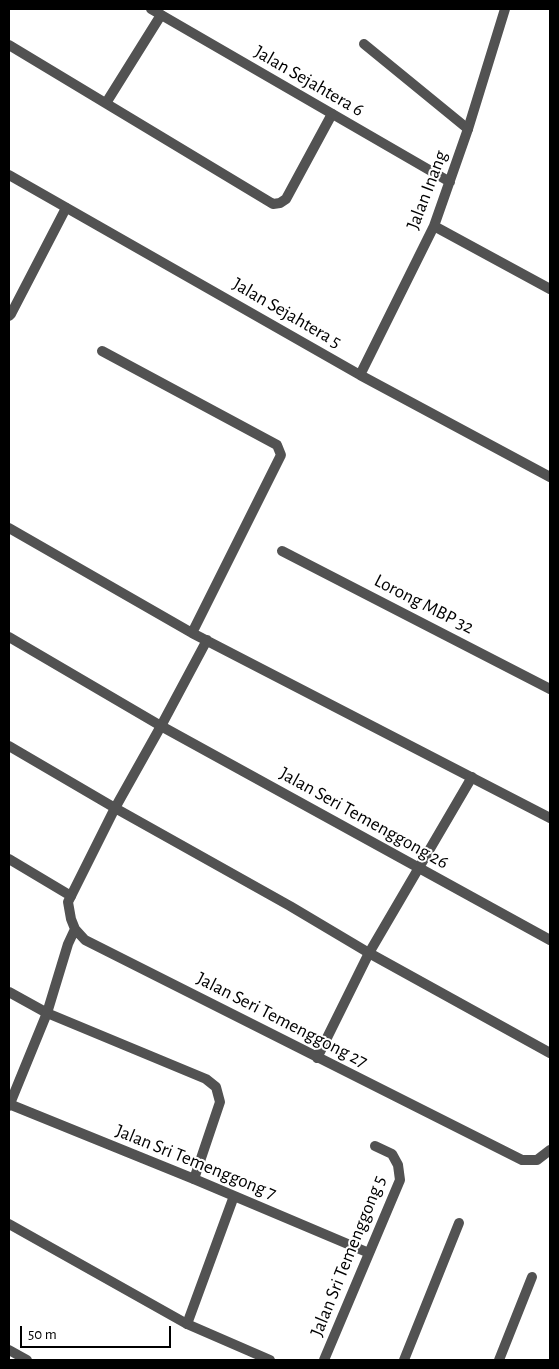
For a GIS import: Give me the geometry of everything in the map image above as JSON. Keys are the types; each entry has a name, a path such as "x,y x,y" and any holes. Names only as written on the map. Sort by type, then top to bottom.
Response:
{"street":[{"name":"Jalan Sejahtera 6","path":"151,9 450,182"},
{"name":"Jalan Inang","path":"360,375 434,226 468,130 505,9"},
{"path":"106,103 161,15"},
{"path":"364,44 468,130"},
{"path":"9,45 273,204 280,203 286,199 332,114"},
{"name":"Jalan Sejahtera 5","path":"9,175 360,375 550,477"},
{"path":"9,316 66,208"},
{"path":"434,226 550,289"},
{"path":"102,351 277,446 281,454 192,633"},
{"path":"9,528 192,633 550,818"},
{"name":"Lorong MBP 32","path":"282,551 550,689"},
{"name":"Jalan Seri Temenggong 26","path":"9,637 161,726 550,940"},
{"path":"9,1105 48,1013 68,944 75,929 68,902 115,808 207,640"},
{"path":"9,746 369,953 550,1053"},
{"path":"317,1058 369,953 472,777"},
{"path":"9,858 71,896"},
{"name":"Jalan Seri Temenggong 27","path":"75,929 84,940 509,1154 522,1160 537,1160 550,1150"},
{"path":"9,992 48,1013 206,1078 216,1087 220,1102 194,1179"},
{"name":"Jalan Sri Temenggong 7","path":"9,1105 194,1179 369,1254"},
{"name":"Jalan Sri Temenggong 5","path":"324,1360 400,1180 398,1166 392,1154 375,1146"},
{"path":"187,1324 234,1196"},
{"path":"404,1360 459,1223"},
{"path":"9,1224 187,1324 270,1360"},
{"path":"499,1360 532,1277"},
{"path":"9,1350 27,1360"}]}
